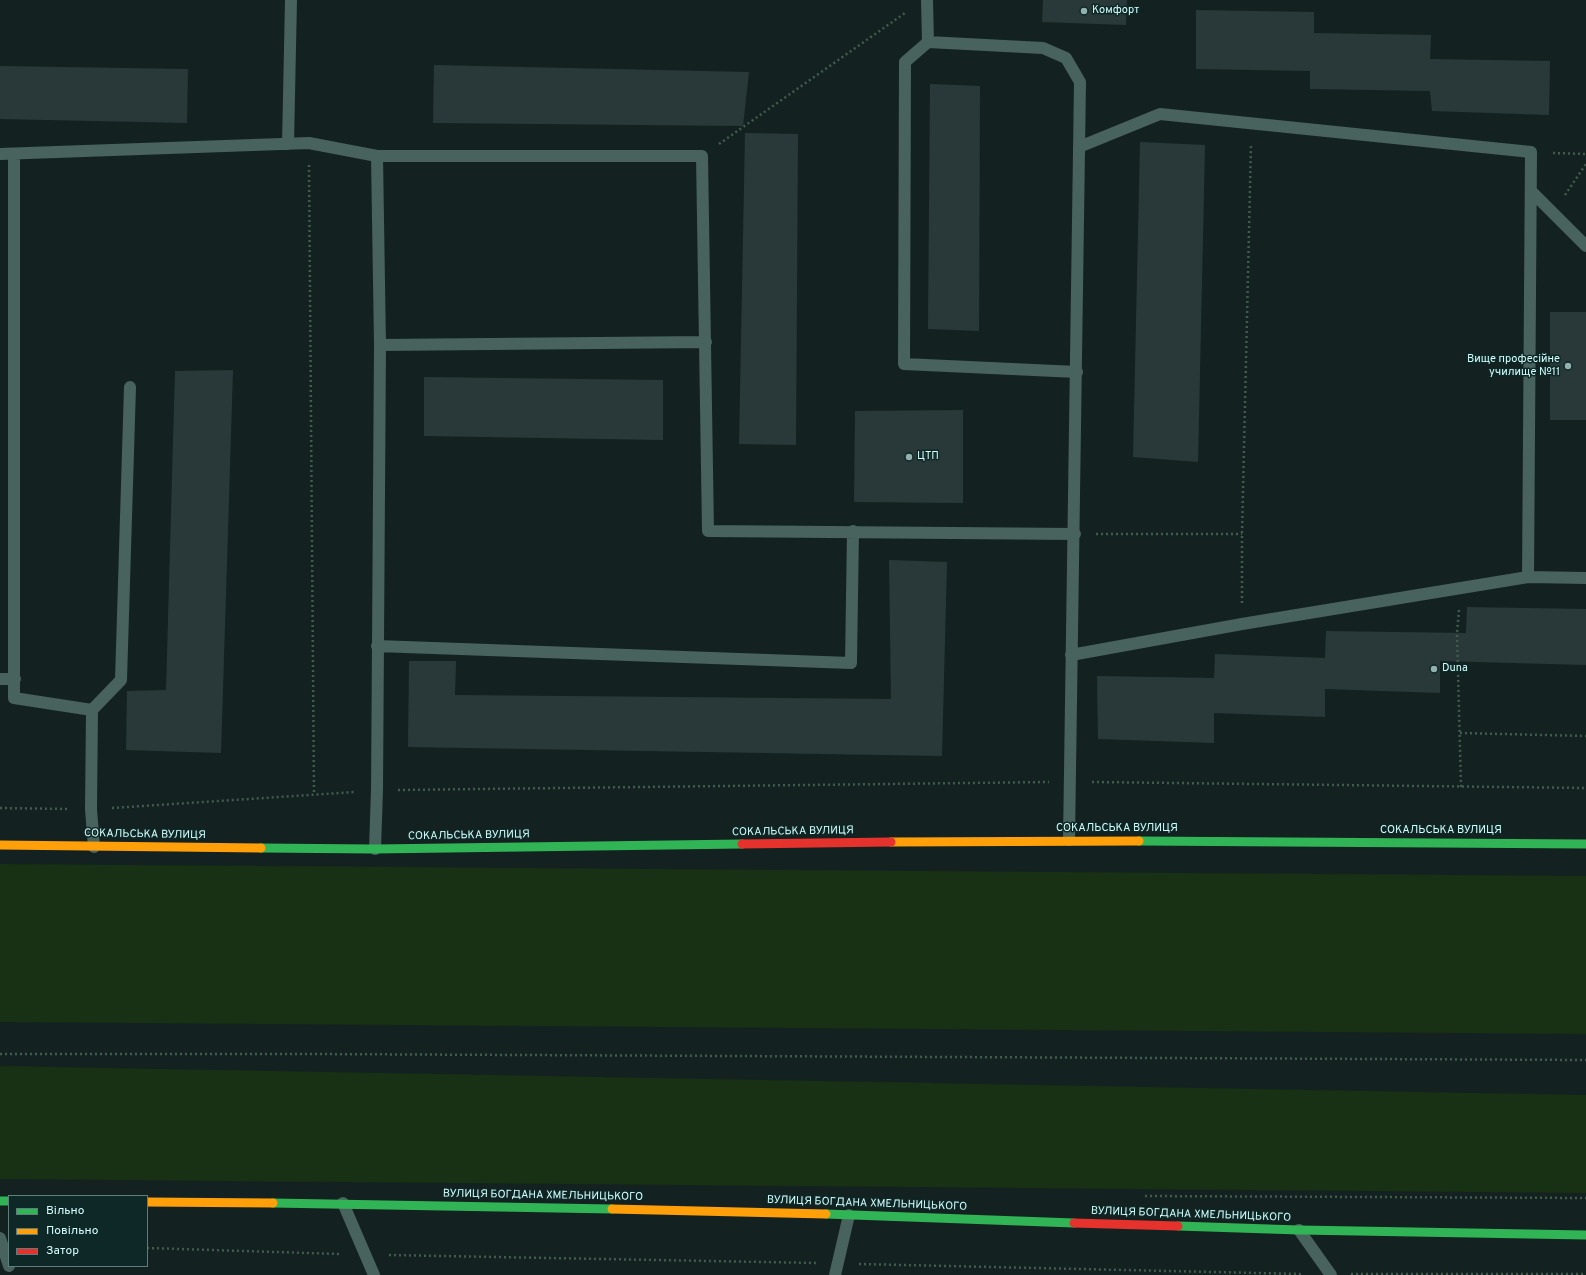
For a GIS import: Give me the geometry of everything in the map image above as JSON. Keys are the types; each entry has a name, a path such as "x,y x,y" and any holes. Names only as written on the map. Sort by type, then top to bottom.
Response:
{"street":[{"name":"СОКАЛЬСЬКА ВУЛИЦЯ","path":"0,846 375,849 1069,840 1586,844"},
{"name":"ВУЛИЦЯ БОГДАНА ХМЕЛЬНИЦЬКОГО","path":"148,1202 343,1203 849,1215 1299,1230 1586,1235"}],"lane":[{"path":"288,144 291,0"},
{"path":"927,0 928,42"},
{"path":"1069,840 1071,655 1075,534 1080,147 1080,82 1066,58 1043,48 928,42 905,62 904,364 1077,372"},
{"path":"1080,147 1160,114 1531,152 1528,577"},
{"path":"0,154 309,143 377,156 702,156 708,530 1075,534"},
{"path":"14,154 14,698 92,710"},
{"path":"375,849 377,790 380,345 377,156"},
{"path":"1531,191 1586,246"},
{"path":"380,345 706,342"},
{"path":"94,847 91,809 92,710 122,680 130,387"},
{"path":"377,646 851,662 853,531"},
{"path":"1071,655 1242,624 1528,577 1586,578"},
{"path":"0,679 14,679"},
{"path":"343,1203 374,1275"},
{"path":"836,1269 849,1215"},
{"path":"1299,1230 1331,1275"},
{"path":"0,1238 8,1263"}],"path":[{"path":"702,156 911,9"},
{"path":"1242,624 1242,534 1252,124"},
{"path":"309,143 314,794"},
{"path":"1531,152 1586,154"},
{"path":"1553,212 1586,164"},
{"path":"1075,534 1242,534"},
{"path":"1461,588 1457,633 1461,787"},
{"path":"1460,733 1586,736"},
{"path":"0,808 91,809 377,790 1070,782 1586,788"},
{"path":"0,1054 1586,1060"},
{"path":"1139,1196 1586,1198"},
{"path":"148,1248 836,1269 1331,1275 1586,1274"}],"green space":[{"path":"0,864 1586,876 1586,1034 0,1022"},
{"path":"0,1066 1586,1095 1586,1193 0,1179"}],"building":[{"name":"Комфорт","path":"1043,0 1127,0 1126,25 1042,22"},
{"path":"1196,10 1314,12 1314,33 1431,35 1430,59 1550,61 1549,115 1432,111 1430,91 1310,89 1310,71 1196,69"},
{"path":"434,65 749,72 743,126 433,123"},
{"path":"0,66 188,69 187,123 0,119"},
{"path":"930,84 980,86 979,331 928,329"},
{"path":"745,133 798,134 796,445 739,444"},
{"path":"1140,142 1205,145 1198,462 1133,457"},
{"name":"Вище професійне училище №11","path":"1550,312 1586,312 1586,420 1550,420"},
{"path":"233,370 221,753 126,750 127,691 166,690 175,371"},
{"path":"424,377 663,380 663,440 424,436"},
{"name":"ЦТП","path":"963,410 963,503 854,502 855,411"},
{"path":"889,560 947,562 942,756 408,747 409,661 456,661 455,695 891,699"},
{"path":"1467,607 1586,609 1586,665 1440,661 1440,693 1325,689 1325,717 1214,713 1214,743 1098,739 1097,676 1214,678 1215,654 1325,658 1326,631 1466,633"}],"traffic: fast":[{"path":"1139,841 1586,844"},
{"path":"261,848 375,849 742,844"},
{"path":"0,1201 8,1201"},
{"path":"273,1203 612,1209"},
{"path":"826,1214 1074,1223"},
{"path":"1178,1226 1299,1230 1586,1235"}],"traffic: slow":[{"path":"891,842 1139,841"},
{"path":"0,845 261,848"},
{"path":"148,1202 273,1203"},
{"path":"612,1209 826,1214"}],"traffic: jam":[{"path":"742,844 891,842"},
{"path":"1074,1223 1178,1226"}],"place":[{"name":"Комфорт","path":"1084,11"},
{"name":"Вище професійне училище №11","path":"1568,366"},
{"name":"ЦТП","path":"909,457"},
{"name":"Duna","path":"1434,669"}]}
